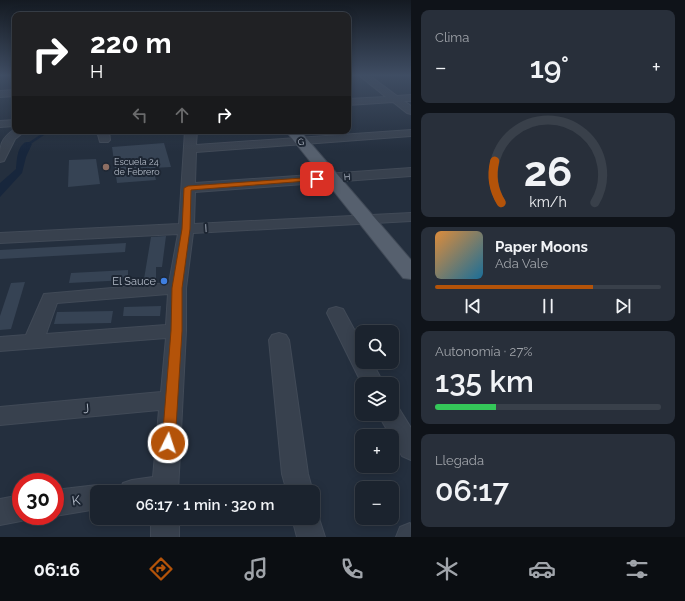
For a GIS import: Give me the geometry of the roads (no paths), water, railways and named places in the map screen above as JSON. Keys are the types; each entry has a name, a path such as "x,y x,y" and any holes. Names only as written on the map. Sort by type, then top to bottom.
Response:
{"main road":[{"path":"297,136 411,273"}],"street":[{"path":"351,102 363,101"},
{"path":"398,101 411,112"},
{"path":"0,124 12,123"},
{"name":"G","path":"191,140 411,133"},
{"path":"0,158 10,137 14,134"},
{"path":"165,485 176,331 177,288 186,229 191,140"},
{"name":"H","path":"188,188 411,172"},
{"name":"I","path":"0,238 411,217"},
{"path":"33,342 50,298 177,288"},
{"path":"336,313 368,377"},
{"path":"0,344 176,331"},
{"path":"279,340 295,474 298,485"},
{"name":"J","path":"0,416 171,400"},
{"path":"394,421 411,449"},
{"name":"K","path":"64,502 90,498"},
{"path":"0,512 12,510"},
{"path":"165,525 165,537"},
{"path":"308,525 311,537"}],"water":[{"path":"26,142 32,144 26,157 22,173 0,197 0,183 16,169 19,150"}],"waterway":[{"path":"27,145 44,134"}],"place":[{"name":"Escuela 24 de Febrero","path":"106,167"},
{"name":"El Sauce","path":"164,281"}]}
